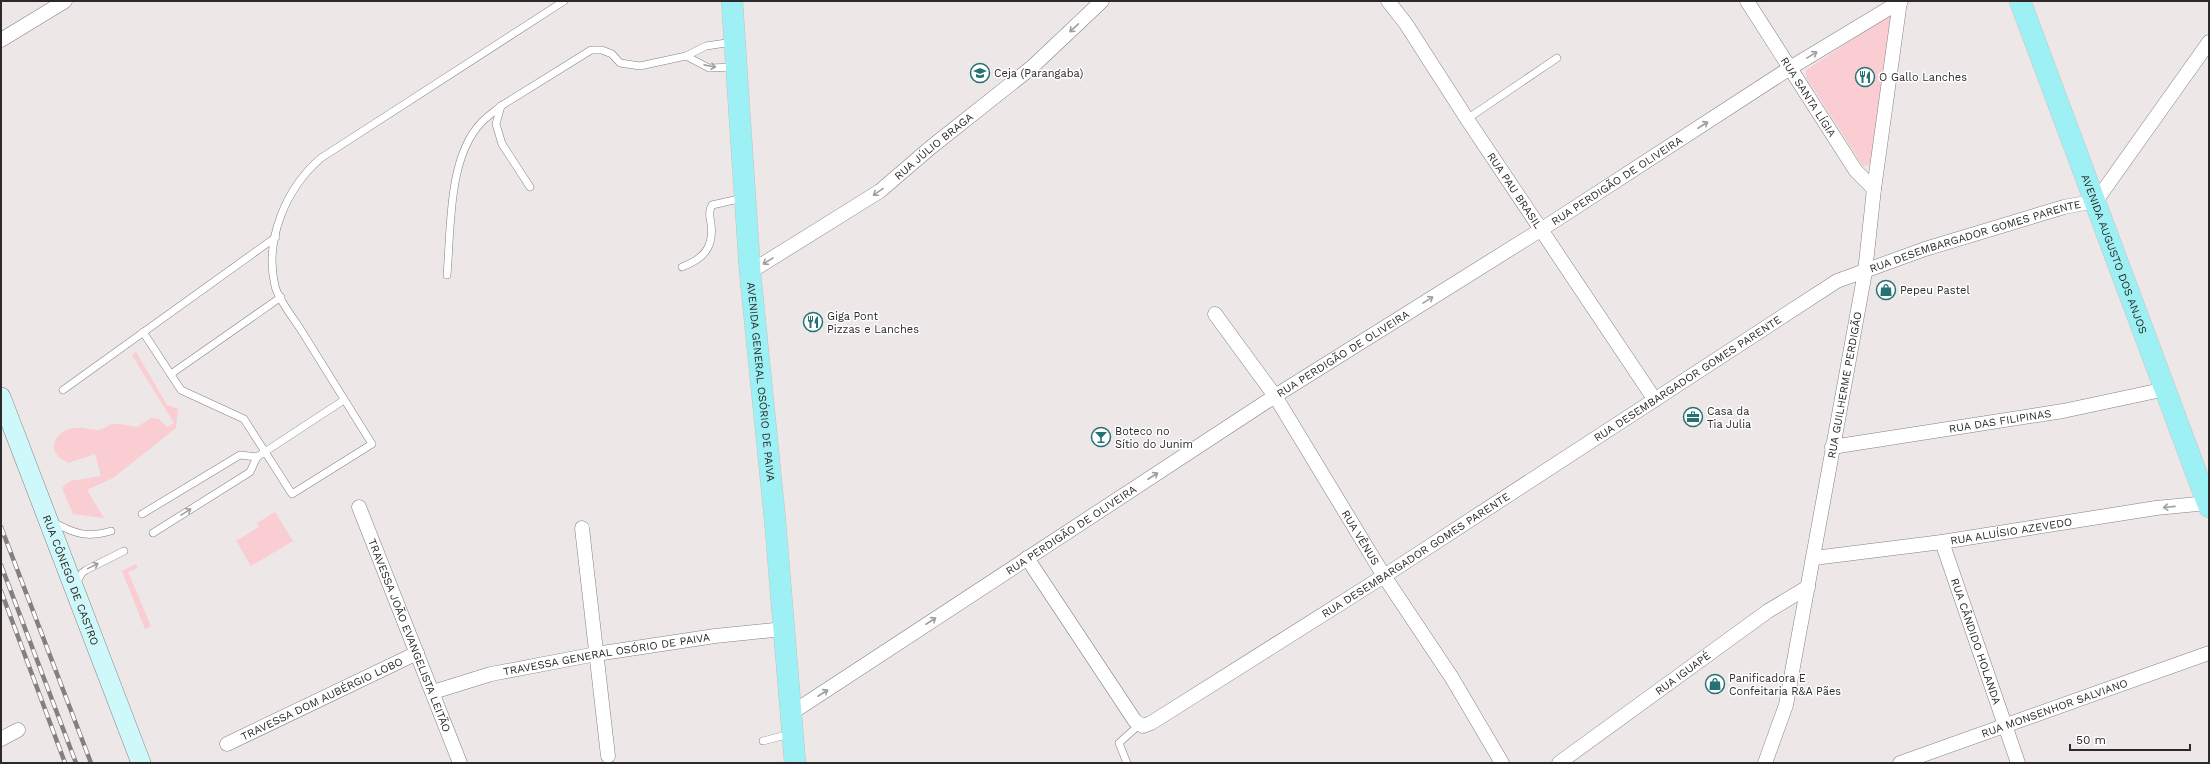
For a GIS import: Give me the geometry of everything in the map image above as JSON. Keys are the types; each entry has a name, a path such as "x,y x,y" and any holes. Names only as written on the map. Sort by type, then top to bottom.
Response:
{"main road":[{"name":"AVENIDA GENERAL OSÓRIO DE PAIVA","path":"732,1 750,272 775,520 795,763"},
{"name":"AVENIDA AUGUSTO DOS ANJOS","path":"2020,1 2208,504"},
{"name":"RUA CÔNEGO DE CASTRO","path":"1,397 141,763"}],"street":[{"path":"1,40 65,1"},
{"name":"RUA JÚLIO BRAGA","path":"750,272 880,191 930,148 1031,68 1102,1"},
{"name":"RUA PAU BRASIL","path":"1388,1 1406,24 1467,119 1655,400"},
{"name":"RUA SANTA LÍGIA","path":"1747,1 1856,171 1874,189"},
{"name":"RUA PERDIGÃO DE OLIVEIRA","path":"791,724 1027,558 1275,396 1542,229 1790,68 1901,1"},
{"name":"RUA GUILHERME PERDIGÃO","path":"1765,763 1786,705 1814,558 1832,447 1865,272 1874,189 1901,1"},
{"name":"RUA DESEMBARGADOR GOMES PARENTE","path":"1142,725 1384,576 1837,281 1925,249 2064,207 2096,201 2209,42"},
{"name":"RUA VÊNUS","path":"1215,314 1275,396 1384,576 1452,678 1502,763"},
{"name":"RUA DAS FILIPINAS","path":"1832,447 2063,411 2166,389"},
{"name":"RUA ALUÍSIO AZEVEDO","path":"1814,558 1942,542 2156,508 2208,504"},
{"name":"TRAVESSA JOÃO EVANGELISTA LEITÃO","path":"359,507 460,763"},
{"path":"582,528 608,756"},
{"name":"RUA CÂNDIDO HOLANDA","path":"1942,542 2018,763"},
{"path":"1027,558 1136,721 1142,725"},
{"name":"RUA IGUAPÉ","path":"1560,763 1768,611 1808,587"},
{"name":"TRAVESSA GENERAL OSÓRIO DE PAIVA","path":"432,692 491,674 596,654 715,636 784,629"},
{"name":"TRAVESSA DOM AUBÉRGIO LOBO","path":"227,744 417,653"},
{"name":"RUA MONSENHOR SALVIANO","path":"1900,763 2209,653"},
{"path":"1,739 18,730"}],"lane":[{"path":"143,332 181,390 244,419 292,494 372,444 275,288 272,255 282,215 296,186 307,170 321,158 564,1"},
{"path":"447,275 456,169 465,148 480,124 501,106 591,50 602,50 612,54 620,63 630,66 686,56 706,46 735,42"},
{"path":"686,56 710,68 736,66"},
{"path":"1467,119 1557,58"},
{"path":"501,106 496,124 502,144 530,187"},
{"path":"682,267 701,258 709,247 711,228 709,209 712,205 746,198"},
{"path":"64,390 276,237"},
{"path":"171,374 281,297"},
{"path":"153,533 250,472 257,457 344,400"},
{"path":"142,514 240,455 257,457"},
{"path":"47,518 64,528 88,536 112,531"},
{"path":"76,594 78,579 82,573 124,551"},
{"path":"763,741 791,724"},
{"path":"1127,763 1119,743 1142,725"}],"shaded area":[{"path":"1891,14 1870,164 1863,166 1806,77 1806,70"},
{"path":"136,352 167,405 178,409 176,428 113,478 87,490 104,518 73,514 62,488 70,481 101,476 95,454 68,463 59,457 54,447 60,434 74,428 100,430 112,424 137,427 151,418 159,419 167,427 174,423 132,355"},
{"path":"275,512 293,541 251,566 236,541 259,527 257,523"},
{"path":"136,564 138,568 128,572 151,626 145,629 122,571"}],"railway":[{"path":"1,527 91,763"},
{"path":"1,565 76,763"},
{"path":"1,591 65,763"}],"place":[{"name":"Ceja (Parangaba)","path":"980,73"},
{"name":"O Gallo Lanches","path":"1865,77"},
{"name":"Pepeu Pastel","path":"1886,290"},
{"name":"Giga Pont Pizzas e Lanches","path":"813,322"},
{"name":"Casa da Tia Julia","path":"1693,417"},
{"name":"Boteco no Sítio do Junim","path":"1101,437"},
{"name":"Panificadora E Confeitaria R&A Pães","path":"1715,684"}]}
